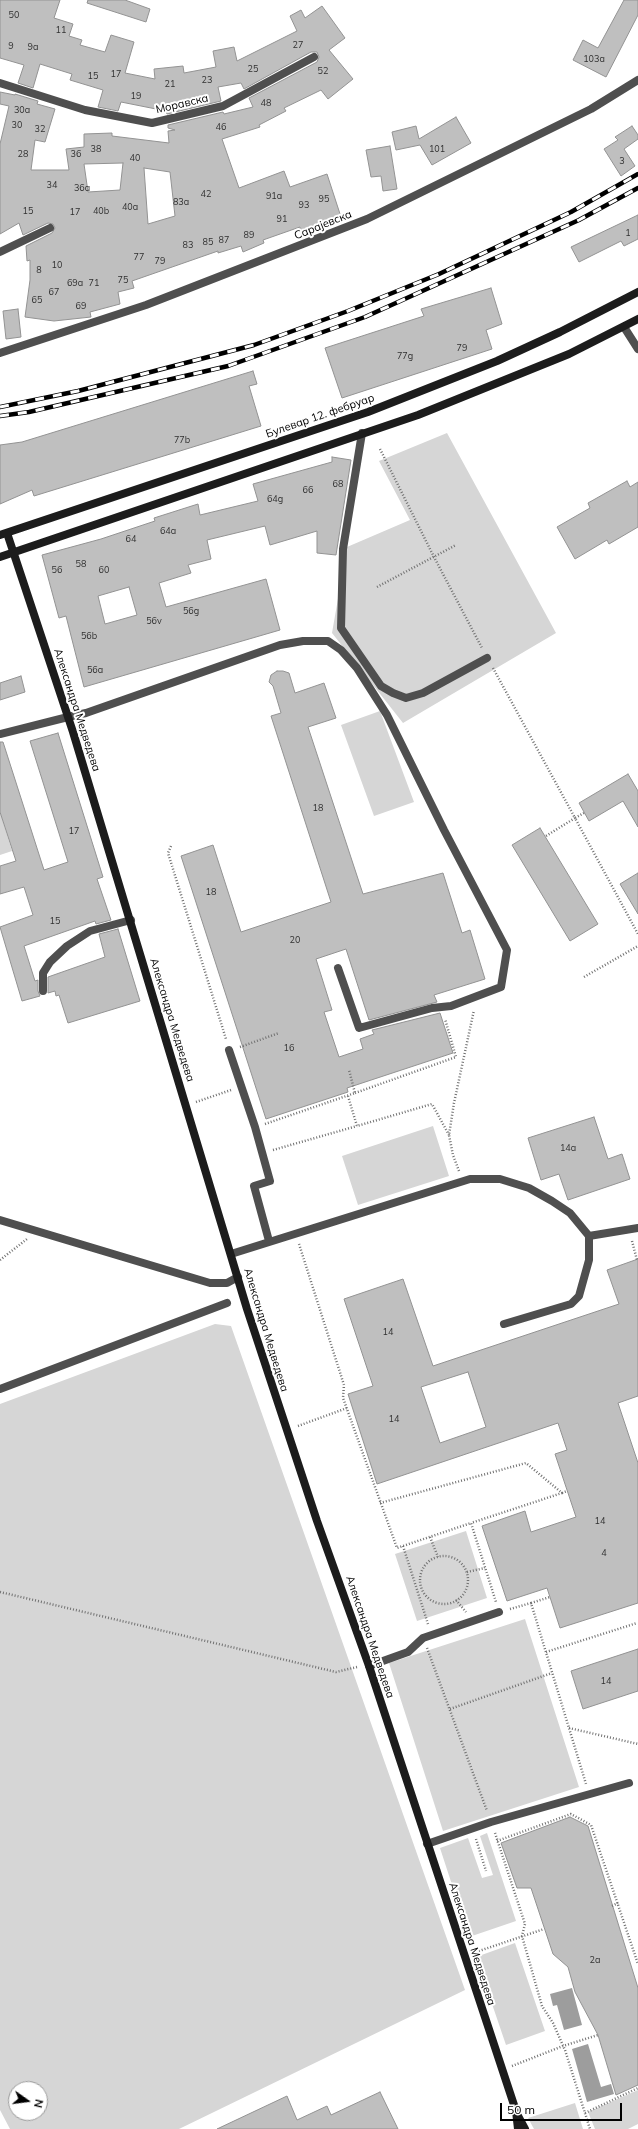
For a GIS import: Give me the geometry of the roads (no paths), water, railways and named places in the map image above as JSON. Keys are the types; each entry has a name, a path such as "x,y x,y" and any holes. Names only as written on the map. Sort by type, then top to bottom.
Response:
{"main road":[{"name":"Булевар 12. фебруар","path":"4,534 368,412 497,361 560,332 638,292"},
{"path":"0,557 15,554 66,533 418,415 569,354 638,319"},
{"name":"Александра Медведева","path":"4,534 15,554 68,717 131,920 238,1277 287,1430 369,1666 516,2112 518,2129"},
{"path":"516,2112 525,2129"}],"street":[{"name":"Моравска","path":"0,83 85,110 152,123 223,106 314,57"},
{"name":"Сарајевска","path":"0,353 146,305 368,219 591,110 638,80"},
{"path":"0,252 50,228"},
{"path":"624,327 638,349"},
{"path":"362,433 343,549 341,628 381,686 406,698 423,693 487,658"},
{"path":"0,734 86,713 280,645 303,641 328,641 341,650 357,668 387,715 444,830 507,950 501,987 476,998 445,1007 432,1008 359,1028 338,968"},
{"path":"43,991 43,973 50,962 67,946 90,931 131,920"},
{"path":"229,1050 255,1127 270,1181 254,1186 269,1241"},
{"path":"231,1254 295,1232 470,1179 500,1178 529,1188 570,1213 589,1236 589,1260 579,1296 571,1304 504,1324"},
{"path":"0,1220 210,1283 227,1283 238,1277"},
{"path":"589,1236 638,1228"},
{"path":"0,1389 227,1303"},
{"path":"369,1666 408,1652 427,1637 499,1612"},
{"path":"427,1844 491,1822 629,1783"}],"railway":[{"path":"0,407 78,391 254,345 348,311 439,274 571,212 638,174"},
{"path":"0,416 29,412 228,366 365,317 579,220 638,188"}]}
